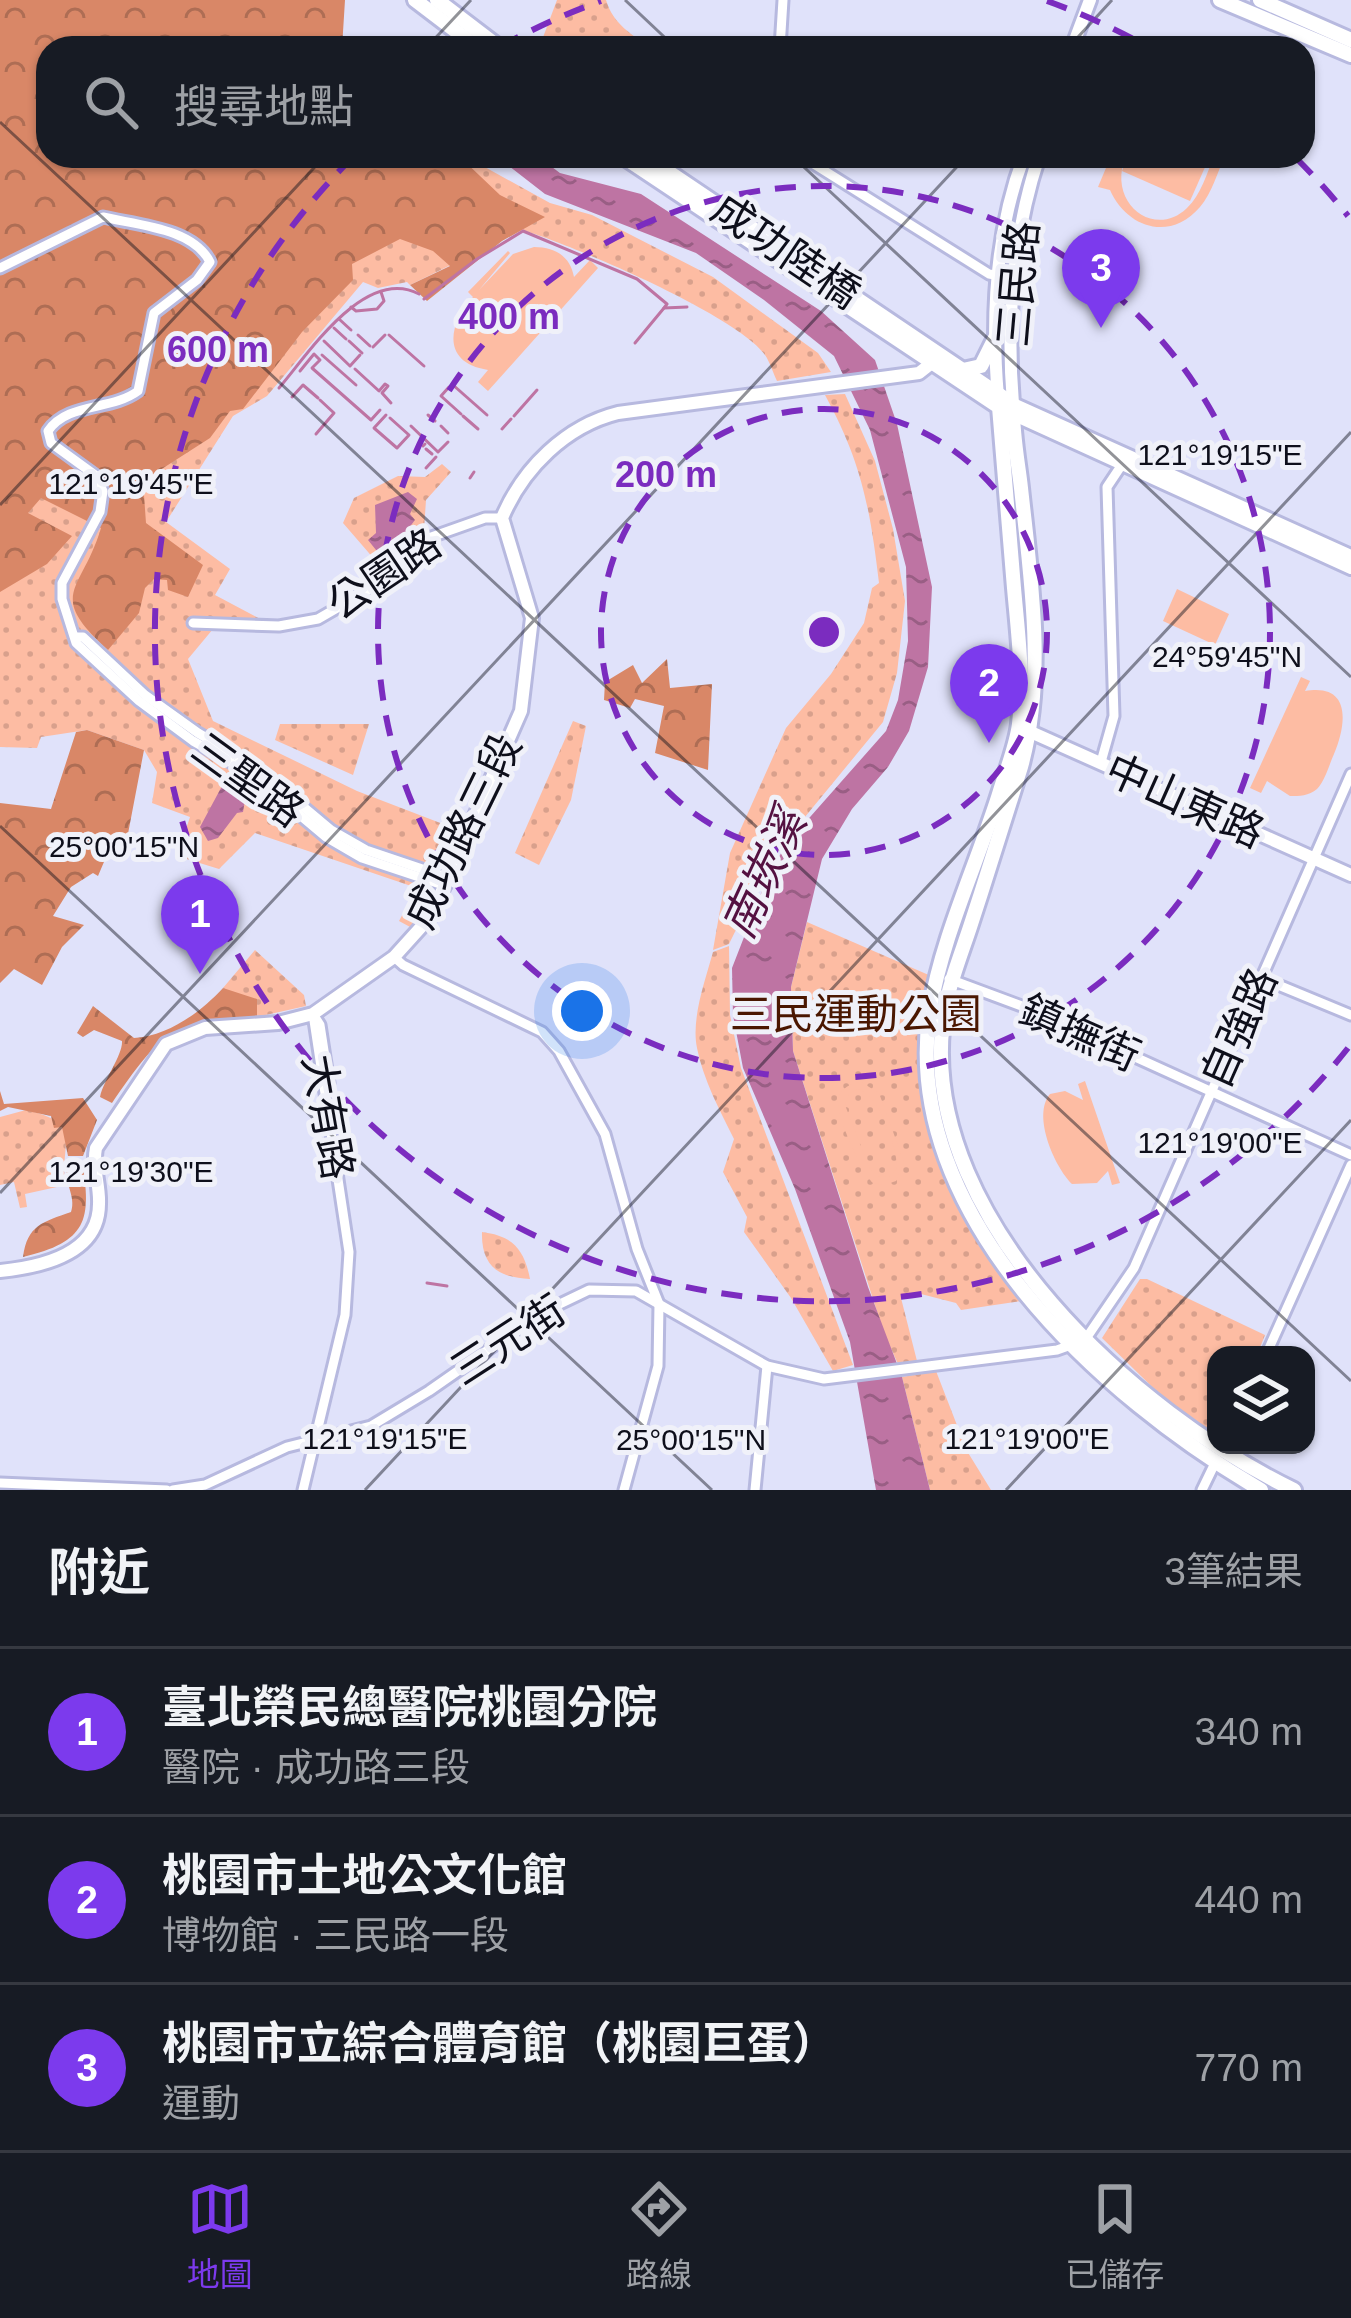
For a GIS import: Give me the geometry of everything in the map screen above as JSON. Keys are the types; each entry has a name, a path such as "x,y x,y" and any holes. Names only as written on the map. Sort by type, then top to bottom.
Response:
{"main road":[{"path":"415,0 469,36"},
{"path":"437,0 470,36"},
{"path":"1220,0 1306,36"},
{"path":"1260,0 1351,40"},
{"path":"1315,40 1351,55"},
{"path":"647,168 657,173"},
{"path":"654,168 657,173"},
{"name":"成功陸橋","path":"657,173 937,360"},
{"path":"963,370 982,365 994,338"},
{"path":"937,360 1006,405"},
{"path":"937,360 963,370 1006,405 1020,557 1024,729 945,978 930,1008 931,1106 950,1170 1011,1273 1079,1342 1207,1442"},
{"path":"1222,1454 1262,1490"},
{"path":"1224,1454 1294,1490"}],"street":[{"path":"780,36 782,0"},
{"path":"1076,36 1090,0"},
{"path":"821,168 1005,277"},
{"name":"三民路","path":"1006,405 1008,212 1021,168"},
{"name":"三民路","path":"1006,405 994,338 1005,277 1036,168"},
{"name":"三聖路","path":"0,268 104,217 190,240 210,262 197,280 154,314 138,391 125,400 67,414 48,431 51,443 95,475 103,491 100,512 62,583 62,599 76,637 82,637 145,695 197,733 256,767 331,830 366,850 447,882"},
{"path":"502,518 524,479 556,444 594,419 901,376 937,360"},
{"path":"1006,405 1335,555 1351,568"},
{"path":"1101,763 1114,716 1107,487 1126,459"},
{"name":"公園路","path":"193,623 279,626 318,619 375,586 420,541 489,517 502,518"},
{"name":"成功路三段","path":"0,1271 47,1263 87,1238 100,1206 93,1167 96,1148 166,1043 205,1028 289,1022 313,1014 394,957 431,916 521,711 532,618 502,518"},
{"path":"1335,555 1351,556"},
{"name":"中山東路","path":"1024,729 1351,875"},
{"name":"自強路","path":"1079,1342 1134,1268 1351,774"},
{"path":"394,957 531,1024 559,1051 614,1156 637,1250 659,1304 658,1366 627,1490"},
{"name":"鎮撫街","path":"945,978 1028,1008 1351,1156"},
{"path":"1261,978 1351,1016"},
{"name":"大有路","path":"303,1490 349,1316 354,1252 320,1024 313,1014"},
{"path":"1271,1346 1351,1165"},
{"name":"三元街","path":"0,1484 170,1490 205,1485 283,1448 371,1426 541,1313 584,1292 636,1292 767,1366 824,1379 1079,1342"},
{"path":"755,1490 767,1366"},
{"path":"1202,1490 1219,1454"}],"green space":[{"path":"0,0 345,0 343,36 36,36 36,168 472,168 500,195 545,217 502,241 427,301 410,285 450,266 433,251 400,239 352,264 353,280 302,332 243,409 230,411 210,438 143,481 146,523 203,565 188,597 168,590 167,580 154,579 145,588 139,613 108,650 89,631 73,603 101,528 41,498 28,513 72,536 47,564 0,592"},
{"path":"557,0 606,0 618,22 635,36 544,36"},
{"path":"286,168 487,168 550,203 592,215 713,277 818,353 831,372 777,381 765,355 723,321 613,265 522,230 410,285 378,288 363,282 267,396 233,416 166,522 230,569 215,595 264,621 263,631 213,629 188,659 213,721 357,791 456,829 442,862 430,858 422,878 435,886 412,928 399,921 417,888 255,833 219,869 177,856 190,817 152,803 157,772 144,750 87,730 41,737 37,748 0,747 0,257"},
{"path":"1106,168 1123,168 1122,188 1128,201 1148,218 1161,220 1187,208 1209,168 1220,168 1200,207 1188,218 1163,227 1138,221 1110,190 1098,187"},
{"path":"1123,168 1205,168 1190,201"},
{"path":"534,247 560,254 574,277 590,260 598,268 488,391 478,382 488,370 462,359 456,351 454,330 473,297 468,292 508,251 479,290 513,254"},
{"path":"845,394 875,461 893,529 905,601 897,673 883,722 786,840 729,944 713,950 730,853 786,728 831,674 864,623 872,588 879,583 862,486 825,395"},
{"path":"442,464 451,472 426,500 424,530 381,567 343,523 354,498 398,476 425,477"},
{"path":"1177,589 1229,614 1215,645 1163,621"},
{"path":"667,659 670,688 712,684 708,770 655,753 664,706 635,699 630,708 604,700 605,682 633,665 642,683"},
{"path":"1301,677 1310,681 1305,691 1320,690 1338,699 1343,718 1338,742 1325,777 1314,791 1290,796 1267,781 1261,793 1250,788"},
{"path":"573,721 586,726 571,800 539,865 515,853"},
{"path":"280,724 369,724 353,775 275,740"},
{"path":"87,730 144,750 127,839 115,836 98,876 93,873 71,887 53,916 84,925 62,947 42,985 14,969 0,983 0,803 51,809 76,732"},
{"name":"三民運動公園","path":"807,922 931,976 921,1065 936,1149 971,1228 1021,1301 961,1310 956,1303 921,1294 901,1298 917,1361 898,1364 884,1333 793,1051 791,987"},
{"path":"729,946 730,1015 741,1068 853,1365 833,1371 791,1298 744,1232 747,1217 723,1172 734,1139 703,1071 696,1025 713,952"},
{"path":"255,950 304,995 306,1006 257,1017 255,1009 223,988"},
{"path":"223,988 257,999 257,1017 204,1023 170,1036 143,1060 112,1103 100,1097 122,1041 94,1030 83,1037 77,1033 93,1006 134,1038 183,1021"},
{"path":"1085,1081 1120,1183 1112,1185 1108,1171 1097,1183 1072,1184 1048,1140 1043,1114 1050,1094 1065,1091 1083,1100 1078,1084"},
{"path":"861,1082 879,1093 904,1162 896,1181 884,1185 868,1177 838,1107 839,1095","holes":["858,1089 880,1111 894,1148 897,1168 890,1176 879,1177 870,1169 845,1105 849,1094"]},
{"path":"0,1091 4,1104 83,1098 97,1120 83,1156 68,1156 62,1127 54,1128 51,1116 8,1107 0,1111"},
{"path":"26,1110 63,1129 66,1185 25,1194 27,1207 20,1208 14,1182 0,1185 0,1117"},
{"path":"82,1162 86,1199 80,1226 61,1244 23,1257 33,1231 71,1212 67,1163"},
{"path":"482,1232 515,1246 530,1279 494,1268 485,1254"},
{"path":"1140,1279 1265,1335 1261,1346 1207,1346 1207,1429 1180,1414 1102,1338"},
{"path":"936,1371 967,1451 991,1490 930,1490 902,1377"}],"water":[{"path":"511,168 553,168 641,194 821,311 875,360 897,424 932,587 928,667 909,731 822,859 791,987 793,1051 868,1287 902,1377 930,1490 876,1490 850,1342 795,1189 743,1068 733,1015 732,968 769,873 788,842 886,731 898,700 908,641 906,567 870,430 834,356 764,300 696,253 545,194"},
{"path":"408,492 417,499 410,514 415,520 395,546 380,555 368,540 376,533 375,505"},
{"path":"229,773 243,779 247,789 243,812 237,813 218,838 208,841 200,827"}],"waterway":[{"path":"424,299 523,231 637,279 667,304 664,308 687,307"},
{"path":"279,388 322,335 359,302 399,289 419,294"},
{"path":"351,307 356,311 377,309 384,301 381,292"},
{"path":"635,343 664,308"},
{"path":"339,319 351,330"},
{"path":"334,328 346,339"},
{"path":"358,335 370,346"},
{"path":"373,347 385,335"},
{"path":"389,335 424,366"},
{"path":"324,341 350,366 360,355"},
{"path":"349,341 362,353"},
{"path":"300,371 314,354 320,360 312,368 371,420 380,410"},
{"path":"322,355 356,385"},
{"path":"355,369 379,391 388,386 382,393 391,403"},
{"path":"292,397 303,385 318,398"},
{"path":"453,385 487,415"},
{"path":"449,387 441,396 461,414"},
{"path":"514,416 537,390"},
{"path":"316,434 334,413 320,400"},
{"path":"386,415 374,428 397,448 409,435 390,418"},
{"path":"428,415 435,421"},
{"path":"463,416 478,429"},
{"path":"502,429 511,419"},
{"path":"411,426 438,452 448,442"},
{"path":"441,426 448,433"},
{"path":"426,449 432,454"},
{"path":"426,468 436,457"},
{"path":"470,478 474,472"},
{"path":"427,1283 447,1286"}],"place":[{"name":"桃園市立綜合體育館（桃園巨蛋）","path":"1101,328"},
{"name":"桃園市土地公文化館","path":"989,743"},
{"name":"臺北榮民總醫院桃園分院","path":"200,974"}],"water label":[{"name":"南崁溪","path":"764,874"}]}
